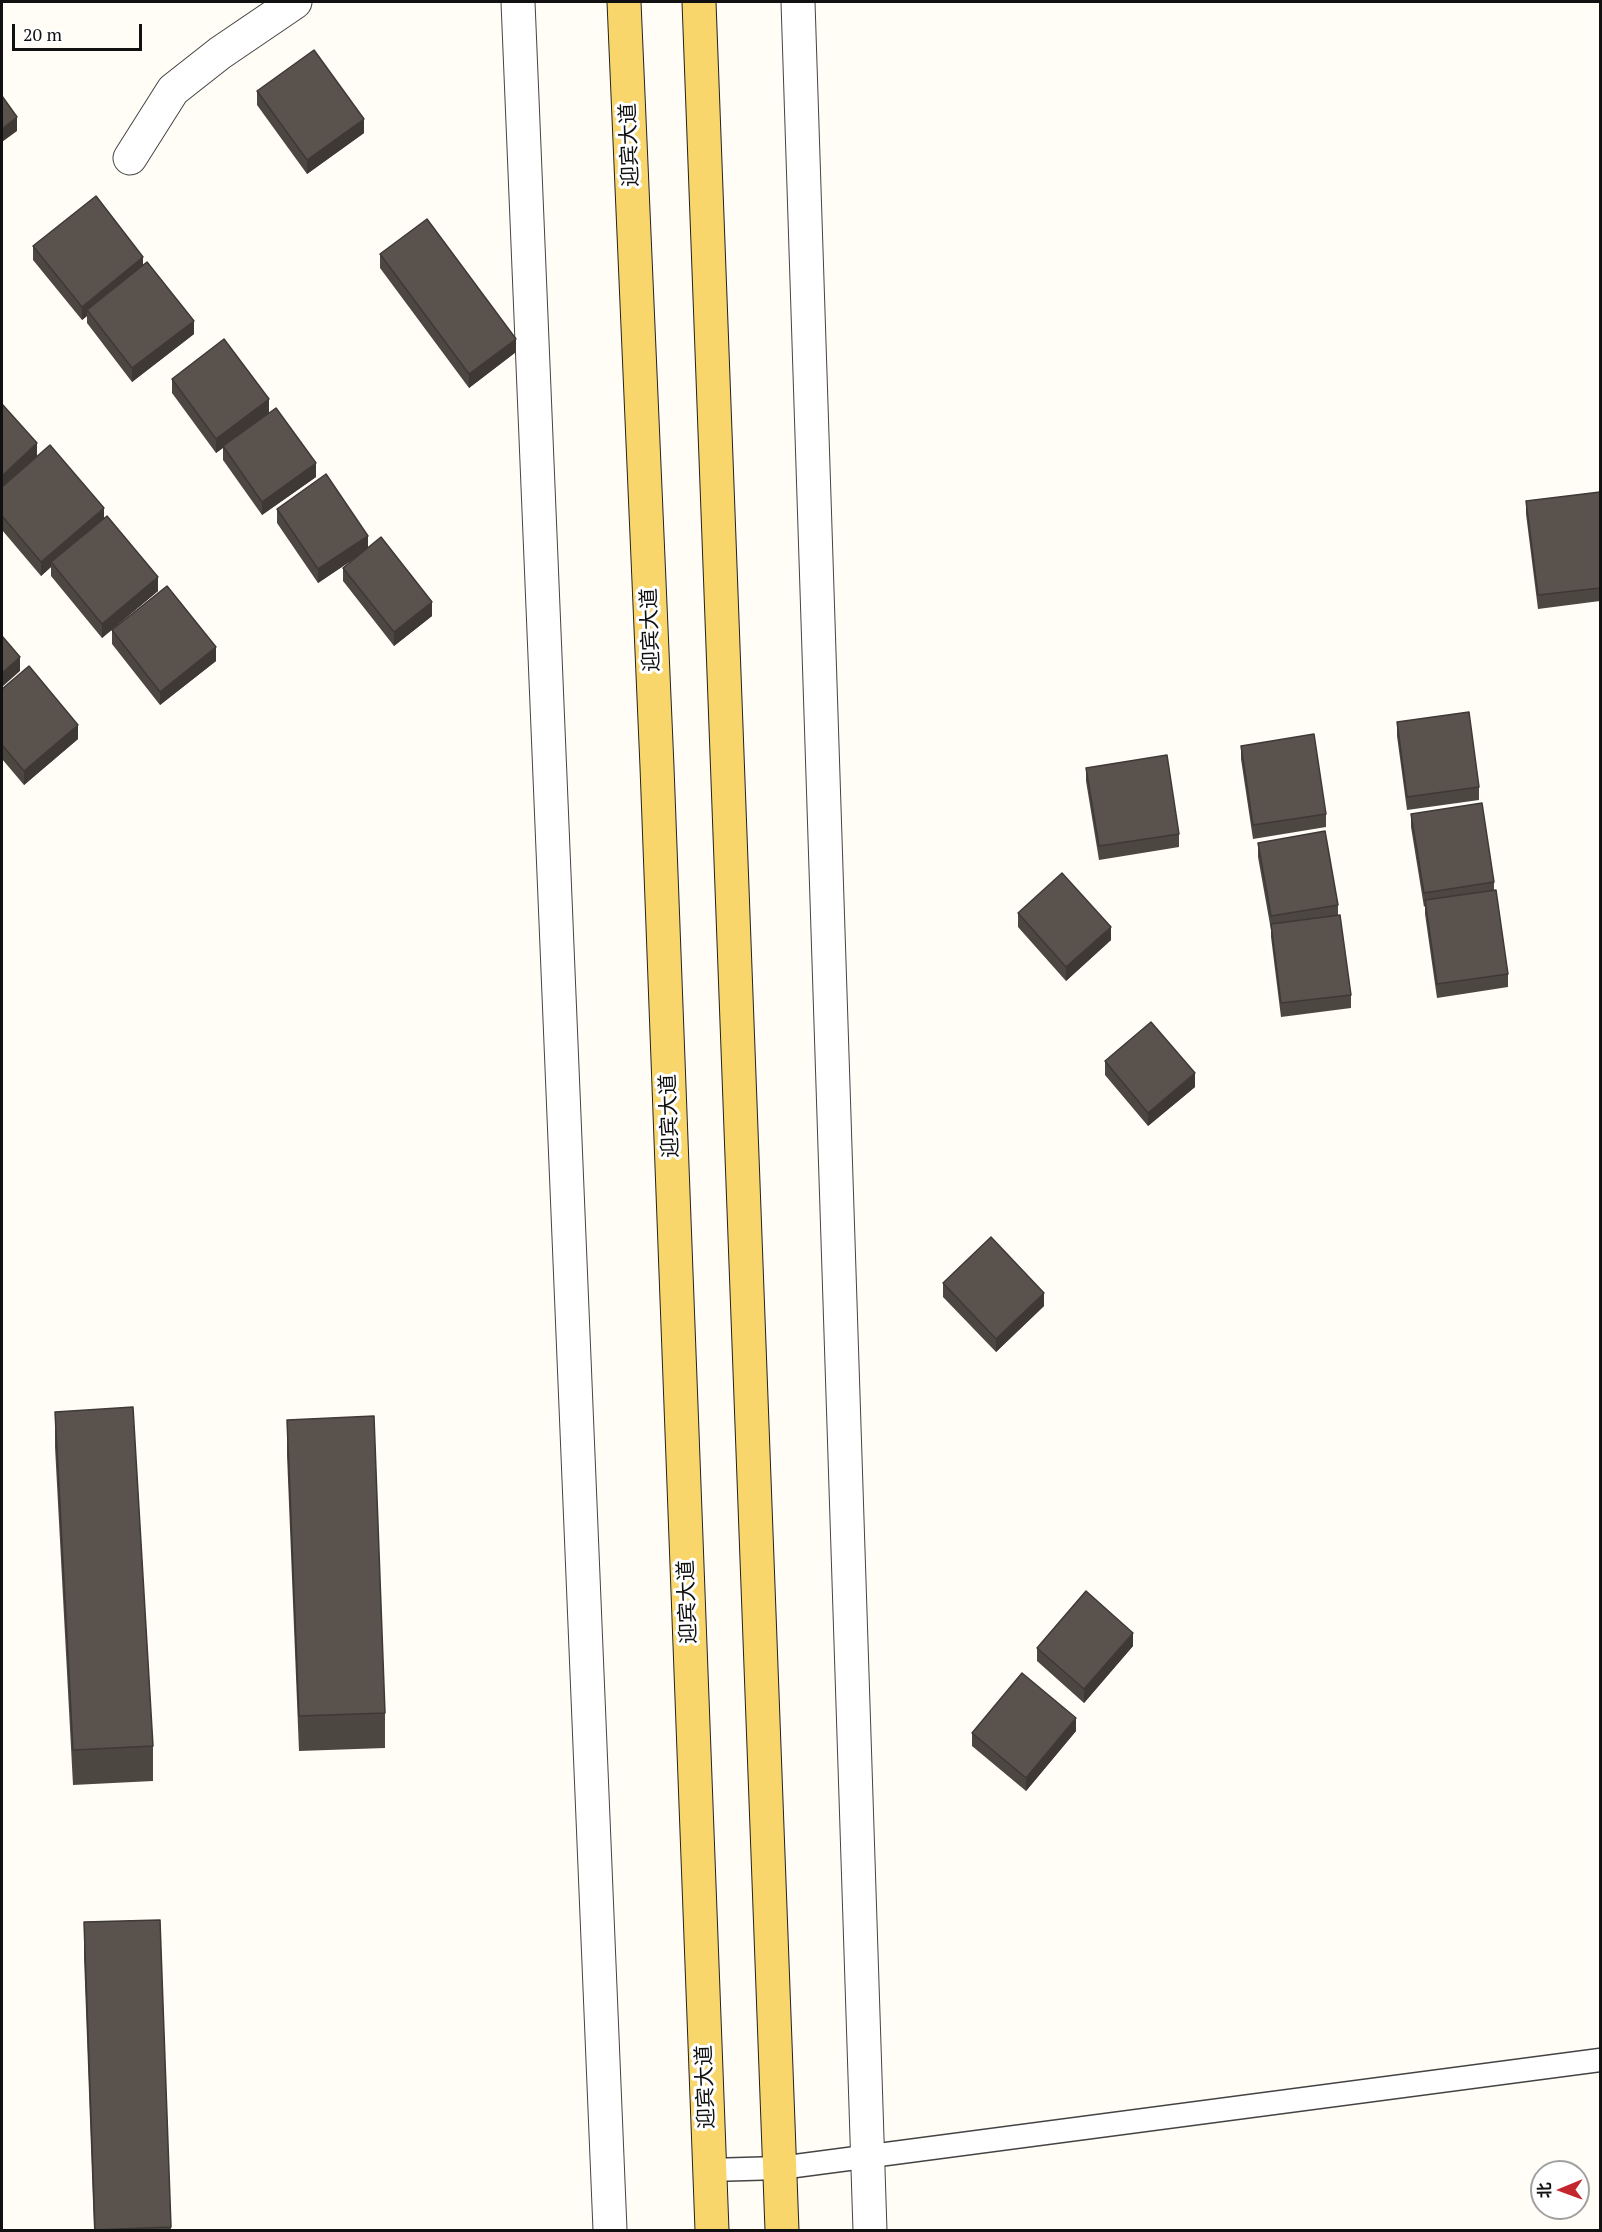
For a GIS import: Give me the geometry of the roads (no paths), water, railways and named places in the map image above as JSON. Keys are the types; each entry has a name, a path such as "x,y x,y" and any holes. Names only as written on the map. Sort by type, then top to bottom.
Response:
{"main road":[{"name":"迎宾大道","path":"624,2 657,767 712,2230"},
{"path":"699,2 782,2230"}],"street":[{"path":"130,158 173,90 220,53 295,2"},
{"path":"518,2 610,2230"},
{"path":"798,2 870,2230"}],"lane":[{"path":"710,2170 780,2168 1600,2060"}]}
